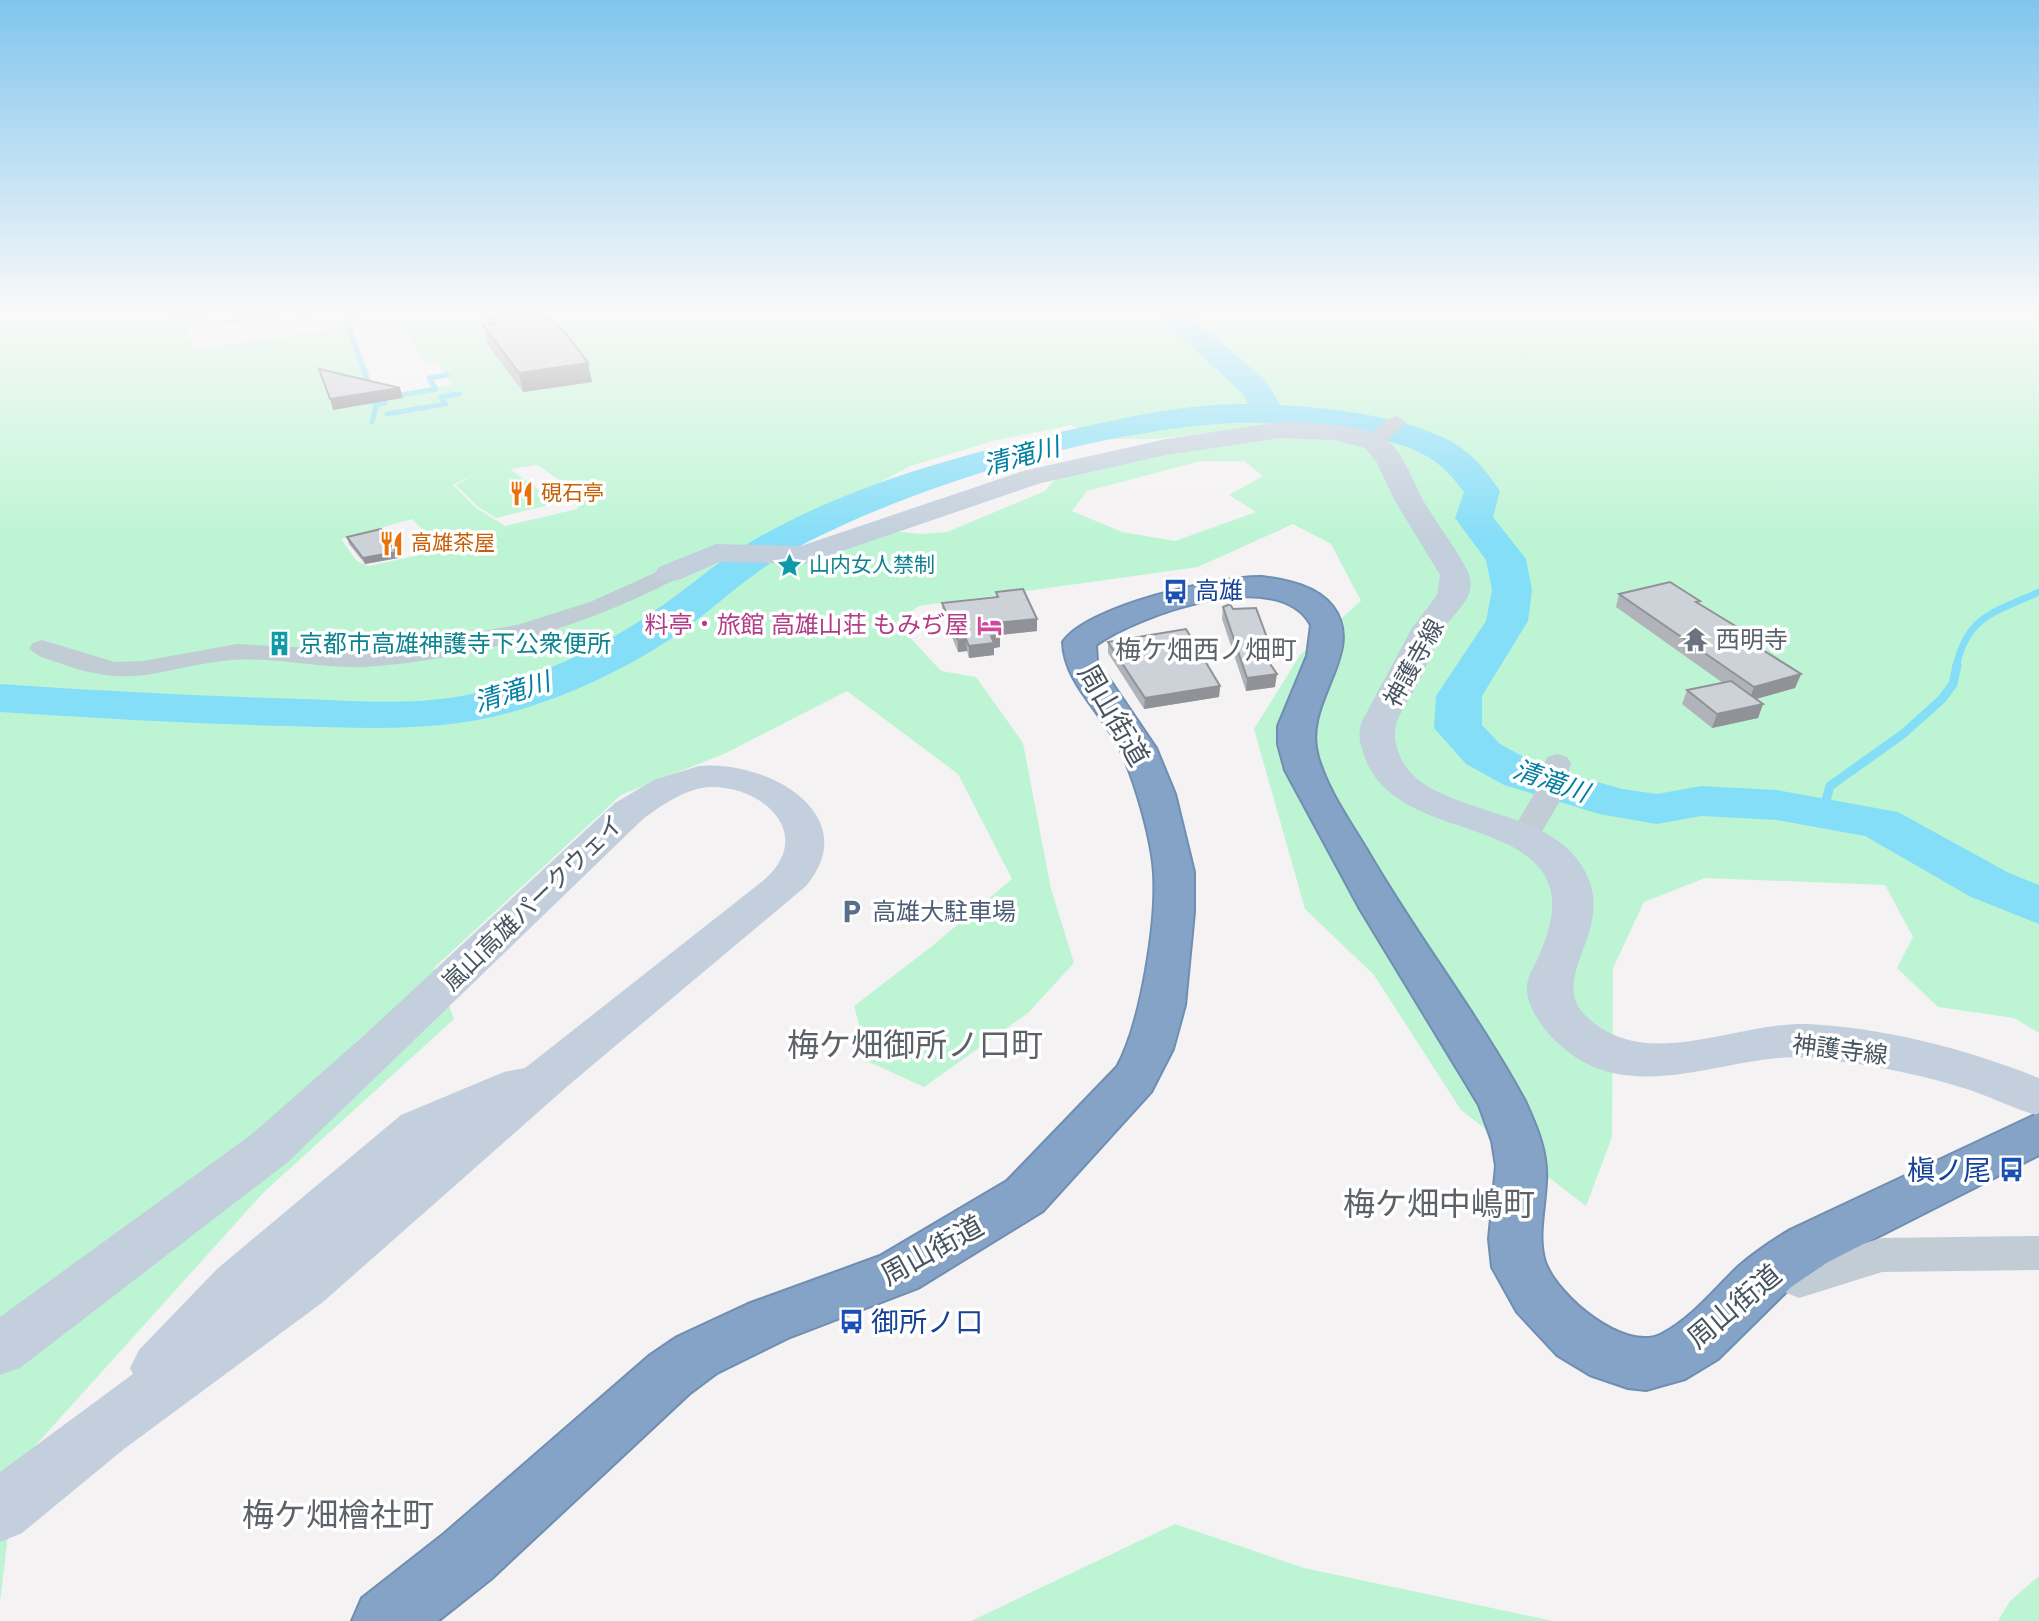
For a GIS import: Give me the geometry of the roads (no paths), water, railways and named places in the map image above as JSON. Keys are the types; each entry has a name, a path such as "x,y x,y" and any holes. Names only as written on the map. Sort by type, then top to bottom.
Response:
{"highway":[{"name":"周山街道","path":"385,1621 468,1556 668,1375 696,1355 768,1321 899,1272 1025,1196 1134,1079 1150,1049 1162,1004 1173,912 1174,872 1156,794 1138,748 1080,661 1079,642 1093,629 1117,619 1203,595 1255,586 1281,589 1302,597 1327,620 1331,632 1327,649 1296,718 1296,743 1310,785 1363,881 1507,1113 1517,1137 1521,1168 1514,1254 1525,1279 1551,1315 1586,1343 1623,1363 1649,1364 1678,1353 1713,1330 1741,1299 1774,1269 1807,1247 2039,1132"}],"main road":[{"name":"神護寺線","path":"670,573 705,557 732,552 804,555 1033,477 1166,447 1280,430 1382,435 1388,458 1409,501 1455,575 1457,588 1451,603 1434,619 1377,728 1384,767 1400,783 1430,801 1523,838 1543,849 1563,868 1571,888 1574,915 1572,928 1549,986 1554,1006 1565,1023 1596,1045 1656,1063 1761,1044 1805,1040 1937,1065 2039,1098"},
{"name":"嵐山高雄パークウェイ","path":"0,1350 270,1148 377,1051 629,811 645,799 680,782 726,777 756,785 786,804 799,818 806,835 807,849 792,877 553,1072 304,1285 103,1429 0,1511"}],"street":[{"path":"43,648 79,662 117,670 233,652 269,651 339,660 365,659 554,623 638,592 670,573"},
{"path":"1523,838 1548,796 1557,763"},
{"path":"1774,1269 1799,1280 1882,1255 2039,1253"}],"waterway":[{"path":"369,386 376,405"},
{"path":"376,405 385,403 383,398 436,389 434,386"},
{"path":"1252,386 1270,414"},
{"path":"446,404 441,397 459,394"},
{"path":"387,414 445,404"},
{"path":"372,422 376,405"},
{"name":"清滝川","path":"0,698 354,715 450,711 496,702 595,664 665,623 763,551 875,499 988,461 1103,432 1212,415 1270,414"},
{"name":"清滝川","path":"1270,414 1363,425 1421,442 1449,455 1482,491 1474,518 1506,559 1512,590 1507,621 1459,696 1458,728 1483,754 1521,775 1617,803 1657,809 1701,801 1777,805 1880,823 1990,885 2039,906"},
{"path":"1956,667 1961,650 1976,626 1997,611 2039,592"},
{"path":"1823,811 1830,786 1903,734 1942,699 1953,684 1957,665"}],"place":[{"name":"硯石亭","path":"521,493"},
{"name":"高雄茶屋","path":"391,543"},
{"name":"山内女人禁制","path":"789,565"},
{"name":"高雄","path":"1175,591"},
{"name":"料亭・旅館 高雄山荘 もみぢ屋","path":"989,625"},
{"name":"西明寺","path":"1696,640"},
{"name":"京都市高雄神護寺下公衆便所","path":"279,644"},
{"name":"高雄大駐車場","path":"852,912"},
{"name":"槇ノ尾","path":"2011,1170"},
{"name":"御所ノ口","path":"851,1322"}],"district":[{"name":"梅ケ畑西ノ畑町","path":"1206,650"},
{"name":"梅ケ畑御所ノ口町","path":"915,1045"},
{"name":"梅ケ畑中嶋町","path":"1439,1204"},
{"name":"梅ケ畑檜社町","path":"338,1515"}]}
